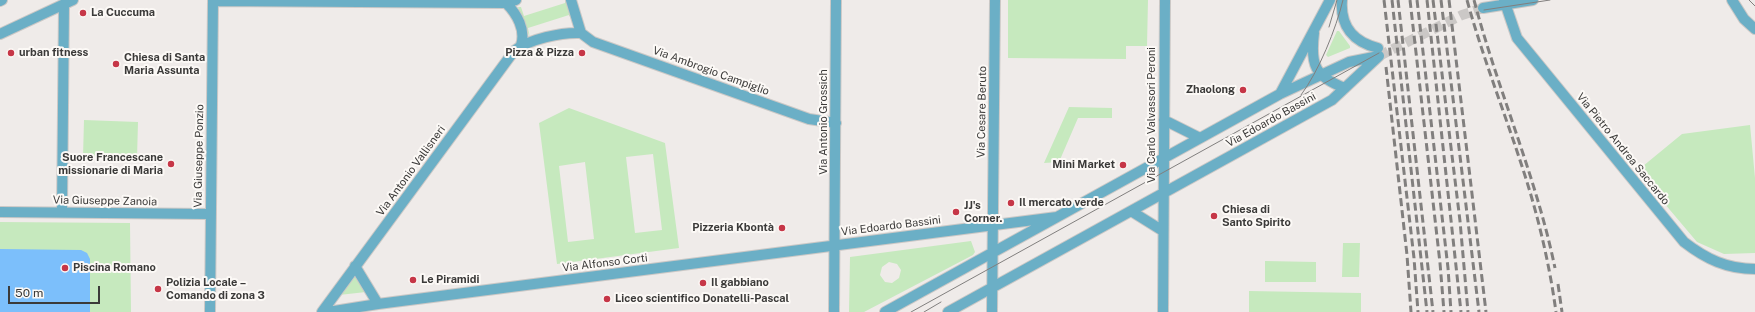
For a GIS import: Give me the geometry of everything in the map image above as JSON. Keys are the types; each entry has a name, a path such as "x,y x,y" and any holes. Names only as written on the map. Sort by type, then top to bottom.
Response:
{"street":[{"path":"213,1 506,3 516,0"},
{"path":"521,45 565,33 581,33 571,0"},
{"name":"Via Antonio Grossich","path":"834,245 836,0"},
{"name":"Via Cesare Beruto","path":"993,225 995,0"},
{"name":"Via Carlo Valvassori Peroni","path":"1163,312 1165,0"},
{"path":"1280,94 1330,0"},
{"path":"1342,0 1343,19 1350,33 1358,40 1378,48"},
{"path":"1483,8 1504,2 1533,0"},
{"path":"1732,0 1744,19 1755,29"},
{"name":"Via Giuseppe Ponzio","path":"210,312 213,1"},
{"path":"0,34 68,2 62,212"},
{"name":"Via Pietro Andrea Saccardo","path":"1504,2 1517,38 1684,242 1699,254 1718,264 1738,269 1755,269"},
{"path":"506,3 515,14 522,31 524,39 521,45"},
{"path":"1314,29 1313,54 1320,74 1328,81 1345,88"},
{"name":"Via Ambrogio Campiglio","path":"581,33 587,39 598,44 809,119 836,123"},
{"name":"Via Antonio Vallisneri","path":"322,312 509,57 521,45"},
{"name":"Via Edoardo Bassini","path":"885,312 1280,94 1320,74 1349,62 1379,56 1332,100 948,312"},
{"path":"1164,120 1200,138"},
{"path":"1131,211 1163,231"},
{"name":"Via Giuseppe Zanoia","path":"0,212 210,214"},
{"name":"Via Edoardo Bassini","path":"834,312 834,245 1057,217"},
{"path":"992,312 993,225"},
{"name":"Via Alfonso Corti","path":"328,312 378,304 834,245"},
{"path":"356,266 378,304"}],"green space":[{"path":"565,0 574,24 569,15 528,28 530,38 518,7 521,7 524,16 565,3"},
{"path":"1008,0 1148,0 1147,46 1126,46 1126,59 1008,58"},
{"path":"1337,31 1339,31 1350,48 1328,57 1326,55"},
{"path":"1069,107 1112,108 1112,118 1078,118 1059,162 1044,163"},
{"path":"569,108 665,143 679,248 557,264 539,123","holes":["653,154 662,230 635,233 626,157","585,162 594,239 568,242 559,166"]},
{"path":"84,120 138,122 137,158 83,157"},
{"path":"1750,125 1755,178 1755,253 1724,254 1697,242 1637,171 1682,134"},
{"name":"Piscina Romano","path":"0,222 130,223 131,312 0,312"},
{"path":"971,241 975,252 973,255 864,312 849,312 850,257","holes":["889,262 897,264 901,270 899,278 892,283 885,282 880,275 882,267"]},
{"path":"1343,243 1360,243 1359,277 1342,277"},
{"path":"1265,261 1316,262 1316,282 1265,282"},
{"path":"354,273 366,292 339,295"},
{"path":"1249,291 1361,293 1361,312 1249,312"}],"water":[{"name":"Piscina Romano","path":"0,249 81,250 87,253 90,259 90,312 0,312"}],"tunnel":[{"path":"1379,56 1462,15 1483,8"}],"tram line":[{"path":"1329,27 1337,0"},
{"path":"1301,95 1314,74 1326,49 1336,24 1343,0"},
{"path":"1484,10 1550,0"},
{"path":"1749,0 1755,6"},
{"path":"911,312 1379,53"},
{"path":"924,312 941,302"}],"railway":[{"path":"1384,0 1414,258 1418,312"},
{"path":"1392,0 1427,312"},
{"path":"1398,0 1433,312"},
{"path":"1410,0 1440,263 1444,312"},
{"path":"1417,0 1448,268 1451,312"},
{"path":"1427,0 1461,312"},
{"path":"1433,0 1460,221 1468,312"},
{"path":"1441,0 1479,312"},
{"path":"1449,0 1486,312"},
{"path":"1467,0 1532,198 1548,263 1556,312"},
{"path":"1474,0 1494,67 1538,200 1555,268"},
{"path":"1386,67 1407,255 1411,312"},
{"path":"1558,284 1562,312"}],"place":[{"name":"La Cuccuma","path":"83,13"},
{"name":"urban fitness","path":"11,53"},
{"name":"Pizza & Pizza","path":"582,53"},
{"name":"Chiesa di Santa Maria Assunta","path":"116,64"},
{"name":"Zhaolong","path":"1243,90"},
{"name":"Suore Francescane missionarie di Maria","path":"171,164"},
{"name":"Mini Market","path":"1123,165"},
{"name":"Il mercato verde","path":"1011,203"},
{"name":"JJ's Corner.","path":"956,212"},
{"name":"Chiesa di Santo Spirito","path":"1214,216"},
{"name":"Pizzeria Kbontà","path":"782,228"},
{"name":"Piscina Romano","path":"65,268"},
{"name":"Le Piramidi","path":"413,280"},
{"name":"Il gabbiano","path":"703,283"},
{"name":"Polizia Locale – Comando di zona 3","path":"158,289"},
{"name":"Liceo scientifico Donatelli-Pascal","path":"607,299"}]}
